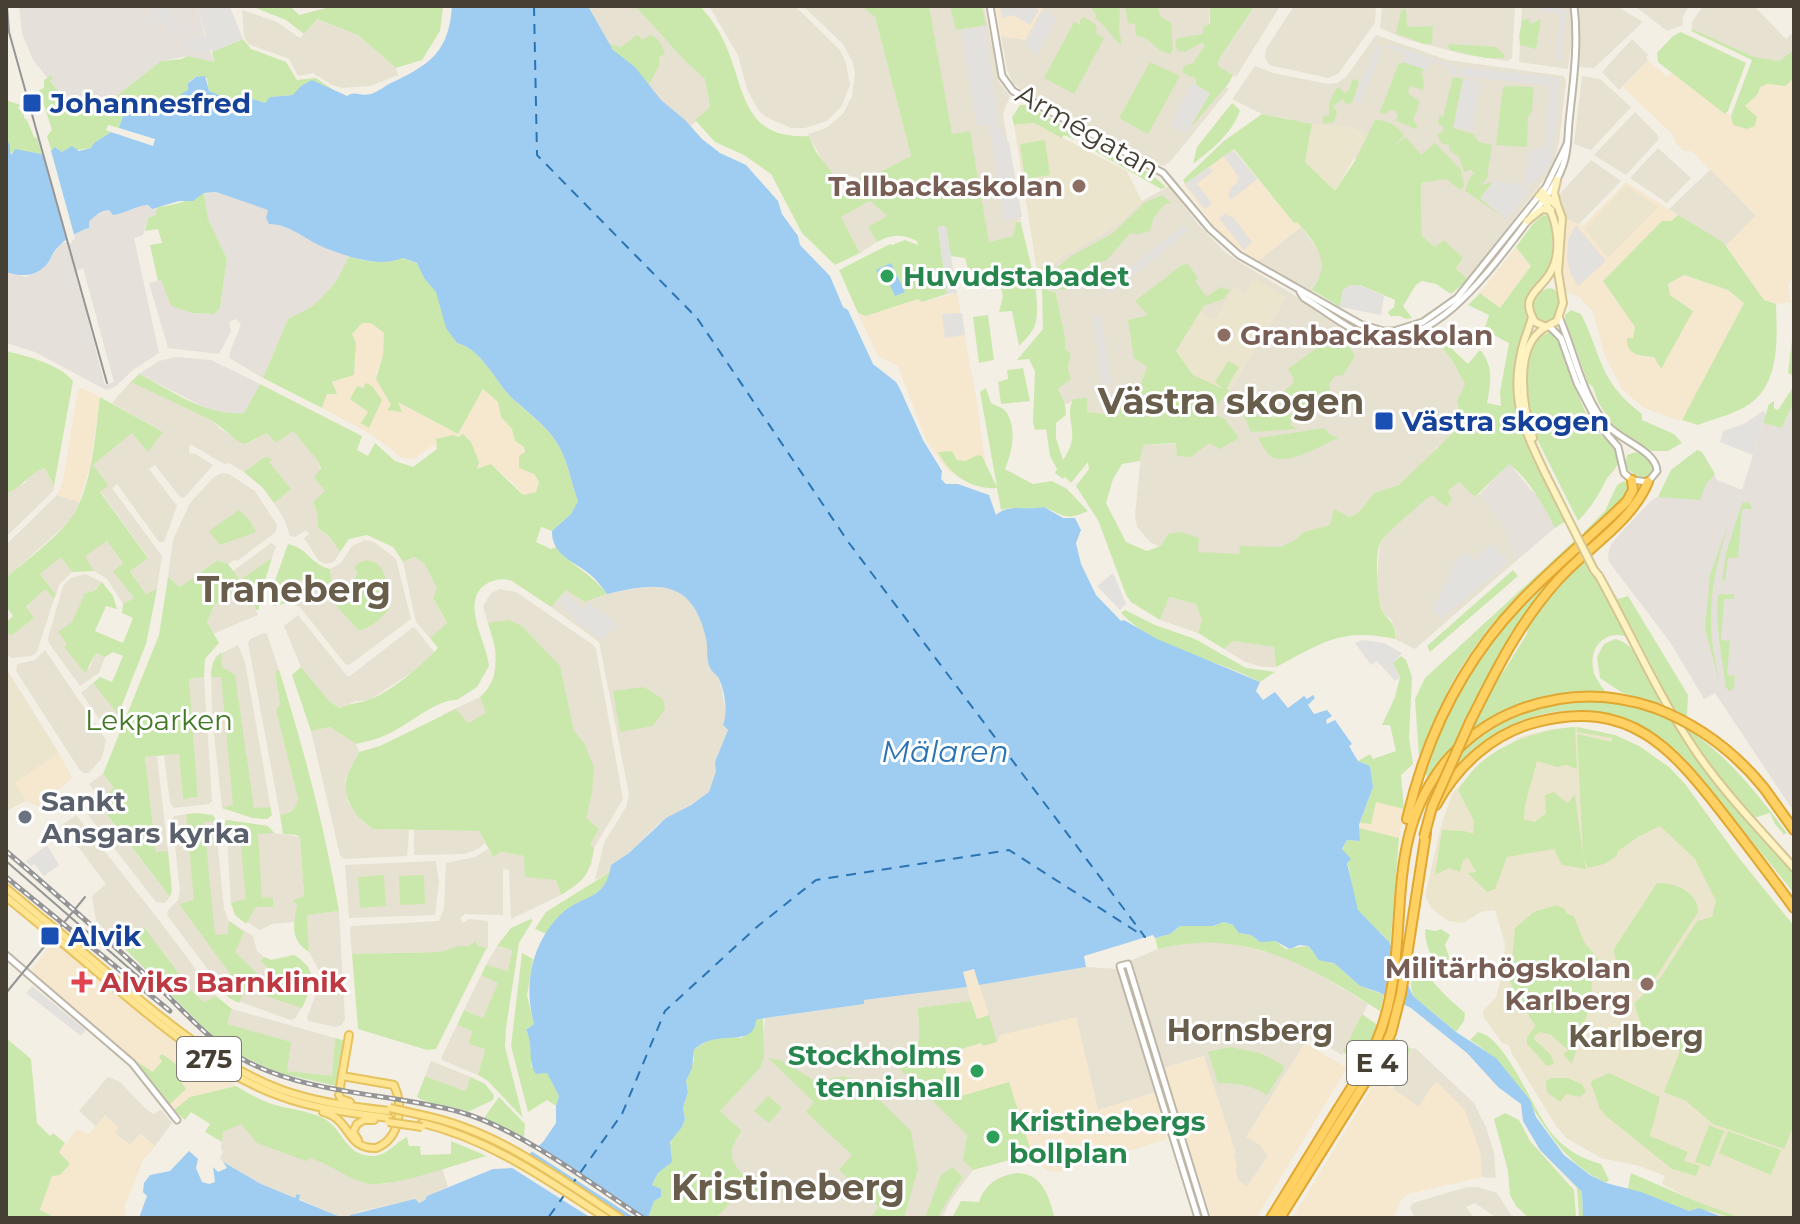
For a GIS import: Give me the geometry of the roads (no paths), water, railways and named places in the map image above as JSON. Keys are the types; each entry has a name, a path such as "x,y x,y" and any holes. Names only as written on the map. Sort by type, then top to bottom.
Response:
{"highway":[{"path":"1404,856 1408,818 1431,739 1455,689 1486,642 1521,600 1627,501 1633,490 1632,480"},
{"path":"1424,837 1432,807 1470,722 1503,657 1529,615 1559,578 1638,502 1648,482"},
{"name":"E 4","path":"1268,1218 1364,1067 1381,1030 1393,983 1404,856 1414,815 1437,773 1453,754 1486,727 1511,712 1567,697 1621,699 1655,708 1683,720 1716,741 1745,766 1794,830"},
{"name":"E 4","path":"1282,1216 1374,1068 1391,1033 1403,982 1424,837 1435,808 1454,778 1480,751 1517,728 1556,717 1595,717 1634,728 1666,747 1688,769 1766,870 1794,899"},
{"path":"1766,870 1794,908"},
{"path":"1773,880 1794,914"}],"main road":[{"path":"1548,327 1538,324 1529,306 1530,297 1550,274 1554,263 1554,193 1557,180"},
{"path":"1543,196 1563,222 1558,272 1563,303 1559,317 1532,340 1522,395 1532,438 1547,472"},
{"path":"1527,221 1542,209 1554,209"},
{"path":"1539,286 1551,284 1560,291"},
{"path":"1532,317 1521,351 1516,394 1524,426 1594,570 1690,744 1734,801 1794,868"},
{"name":"275","path":"6,888 61,938 202,1053 235,1076 276,1095 318,1107 389,1115"},
{"name":"275","path":"6,897 41,921"},
{"name":"275","path":"61,938 238,1069 300,1096 444,1124 499,1141 620,1218"},
{"path":"340,1087 349,1035"},
{"path":"276,1095 291,1103 335,1115 357,1143 372,1148 385,1144 396,1132 396,1088 391,1084 342,1076"},
{"path":"339,1095 348,1102 389,1115 444,1124"},
{"path":"389,1115 361,1121 355,1126 354,1135 369,1145 389,1138 394,1129 397,1098"},
{"name":"275","path":"444,1124 505,1154 606,1218"}],"street":[{"name":"Armégatan","path":"990,6 1002,76 1008,86 1163,173 1227,247 1338,319 1373,337 1406,334 1459,300 1527,221 1543,196 1567,144"},
{"name":"Armégatan","path":"1459,300 1557,180 1567,155 1574,74 1574,6"},
{"path":"1548,327 1559,334 1577,383 1599,425 1618,447 1622,469 1632,480 1648,482 1657,471 1655,460 1604,422 1583,381 1559,317"},
{"path":"1621,457 1635,447"},
{"path":"6,955 132,1063 177,1120"},
{"path":"1198,1218 1120,966 1128,964 1206,1218"}],"water":[{"name":"Mälaren","path":"452,6 588,6 613,50 635,67 661,100 720,153 746,165 778,201 800,245 830,276 873,364 896,382 946,484 958,484 989,495 996,515 1012,508 1044,507 1063,518 1075,518 1081,530 1076,543 1081,564 1096,595 1121,621 1260,682 1256,691 1263,700 1275,692 1288,708 1304,696 1307,699 1313,695 1315,698 1308,705 1314,714 1327,710 1332,716 1326,720 1327,724 1335,720 1352,744 1349,746 1358,761 1370,766 1373,787 1359,825 1360,841 1347,840 1342,849 1351,859 1347,863 1358,910 1389,942 1413,996 1456,1032 1496,1058 1530,1100 1536,1117 1564,1155 1590,1175 1689,1211 1699,1208 1725,1218 1583,1218 1582,1192 1540,1150 1523,1121 1521,1104 1498,1087 1467,1053 1411,1008 1360,986 1334,963 1318,959 1308,946 1299,945 1290,949 1275,941 1260,942 1224,922 1213,926 1180,926 1170,934 1155,938 1153,935 1084,956 1086,967 979,985 974,969 963,972 967,987 864,1000 864,1004 765,1018 756,1020 754,1029 742,1037 703,1043 694,1050 692,1068 686,1081 685,1119 670,1142 672,1162 658,1173 652,1185 661,1189 661,1197 654,1201 648,1218 349,1218 350,1215 415,1199 419,1203 427,1196 493,1169 513,1168 543,1142 556,1123 559,1096 547,1073 536,1074 533,1069 526,1030 534,1024 529,994 532,965 550,926 568,908 598,892 608,877 611,865 629,853 666,818 709,792 716,771 715,762 728,730 723,725 725,708 722,688 709,665 700,618 692,604 670,589 642,587 607,594 594,578 556,547 552,531 571,514 578,501 560,448 545,428 506,392 481,359 457,343 446,328 436,292 417,263 403,258 374,262 334,251 291,229 269,224 266,218 268,210 216,192 204,193 193,201 179,201 152,209 148,205 139,206 113,215 109,210 103,211 89,222 89,228 60,245 38,271 23,275 6,272 6,139 12,154 15,149 47,155 55,147 62,152 72,146 79,151 91,148 111,132 153,146 155,139 119,128 122,118 130,109 152,114 170,107 188,90 188,83 196,77 205,76 209,91 235,102 252,99 265,103 270,97 293,95 312,80 347,96 371,94 418,69 436,54 447,34"},
{"path":"891,263 905,292 895,296 887,279 882,281 876,270"},
{"path":"189,1151 198,1159 196,1168 202,1182 215,1182 213,1167 218,1172 227,1168 223,1162 261,1184 295,1198 297,1194 300,1195 299,1200 343,1218 139,1218 147,1196 143,1192 144,1183 150,1175 170,1171"}],"tram line":[{"path":"7,6 9,32 107,383"},
{"path":"6,861 153,989"},
{"path":"6,993 85,897"}],"railway":[{"path":"6,851 115,947 208,1035 234,1054 273,1073 299,1081 433,1106 483,1120 554,1158 643,1218"},
{"path":"6,877 170,1011"}],"place":[{"name":"Johannesfred","path":"32,103"},
{"name":"Tallbackaskolan","path":"1079,186"},
{"name":"Huvudstabadet","path":"887,276"},
{"name":"Granbackaskolan","path":"1224,335"},
{"name":"Västra skogen","path":"1384,421"},
{"name":"Sankt Ansgars kyrka","path":"25,817"},
{"name":"Alvik","path":"50,936"},
{"name":"Alviks Barnklinik","path":"82,982"},
{"name":"Militärhögskolan Karlberg","path":"1647,984"},
{"name":"Stockholms tennishall","path":"977,1071"},
{"name":"Kristinebergs bollplan","path":"993,1137"}],"district":[{"name":"Västra skogen","path":"1231,401"},
{"name":"Traneberg","path":"294,589"},
{"name":"Hornsberg","path":"1250,1031"},
{"name":"Karlberg","path":"1636,1037"},
{"name":"Kristineberg","path":"788,1187"}],"park label":[{"name":"Lekparken","path":"159,720"}]}
